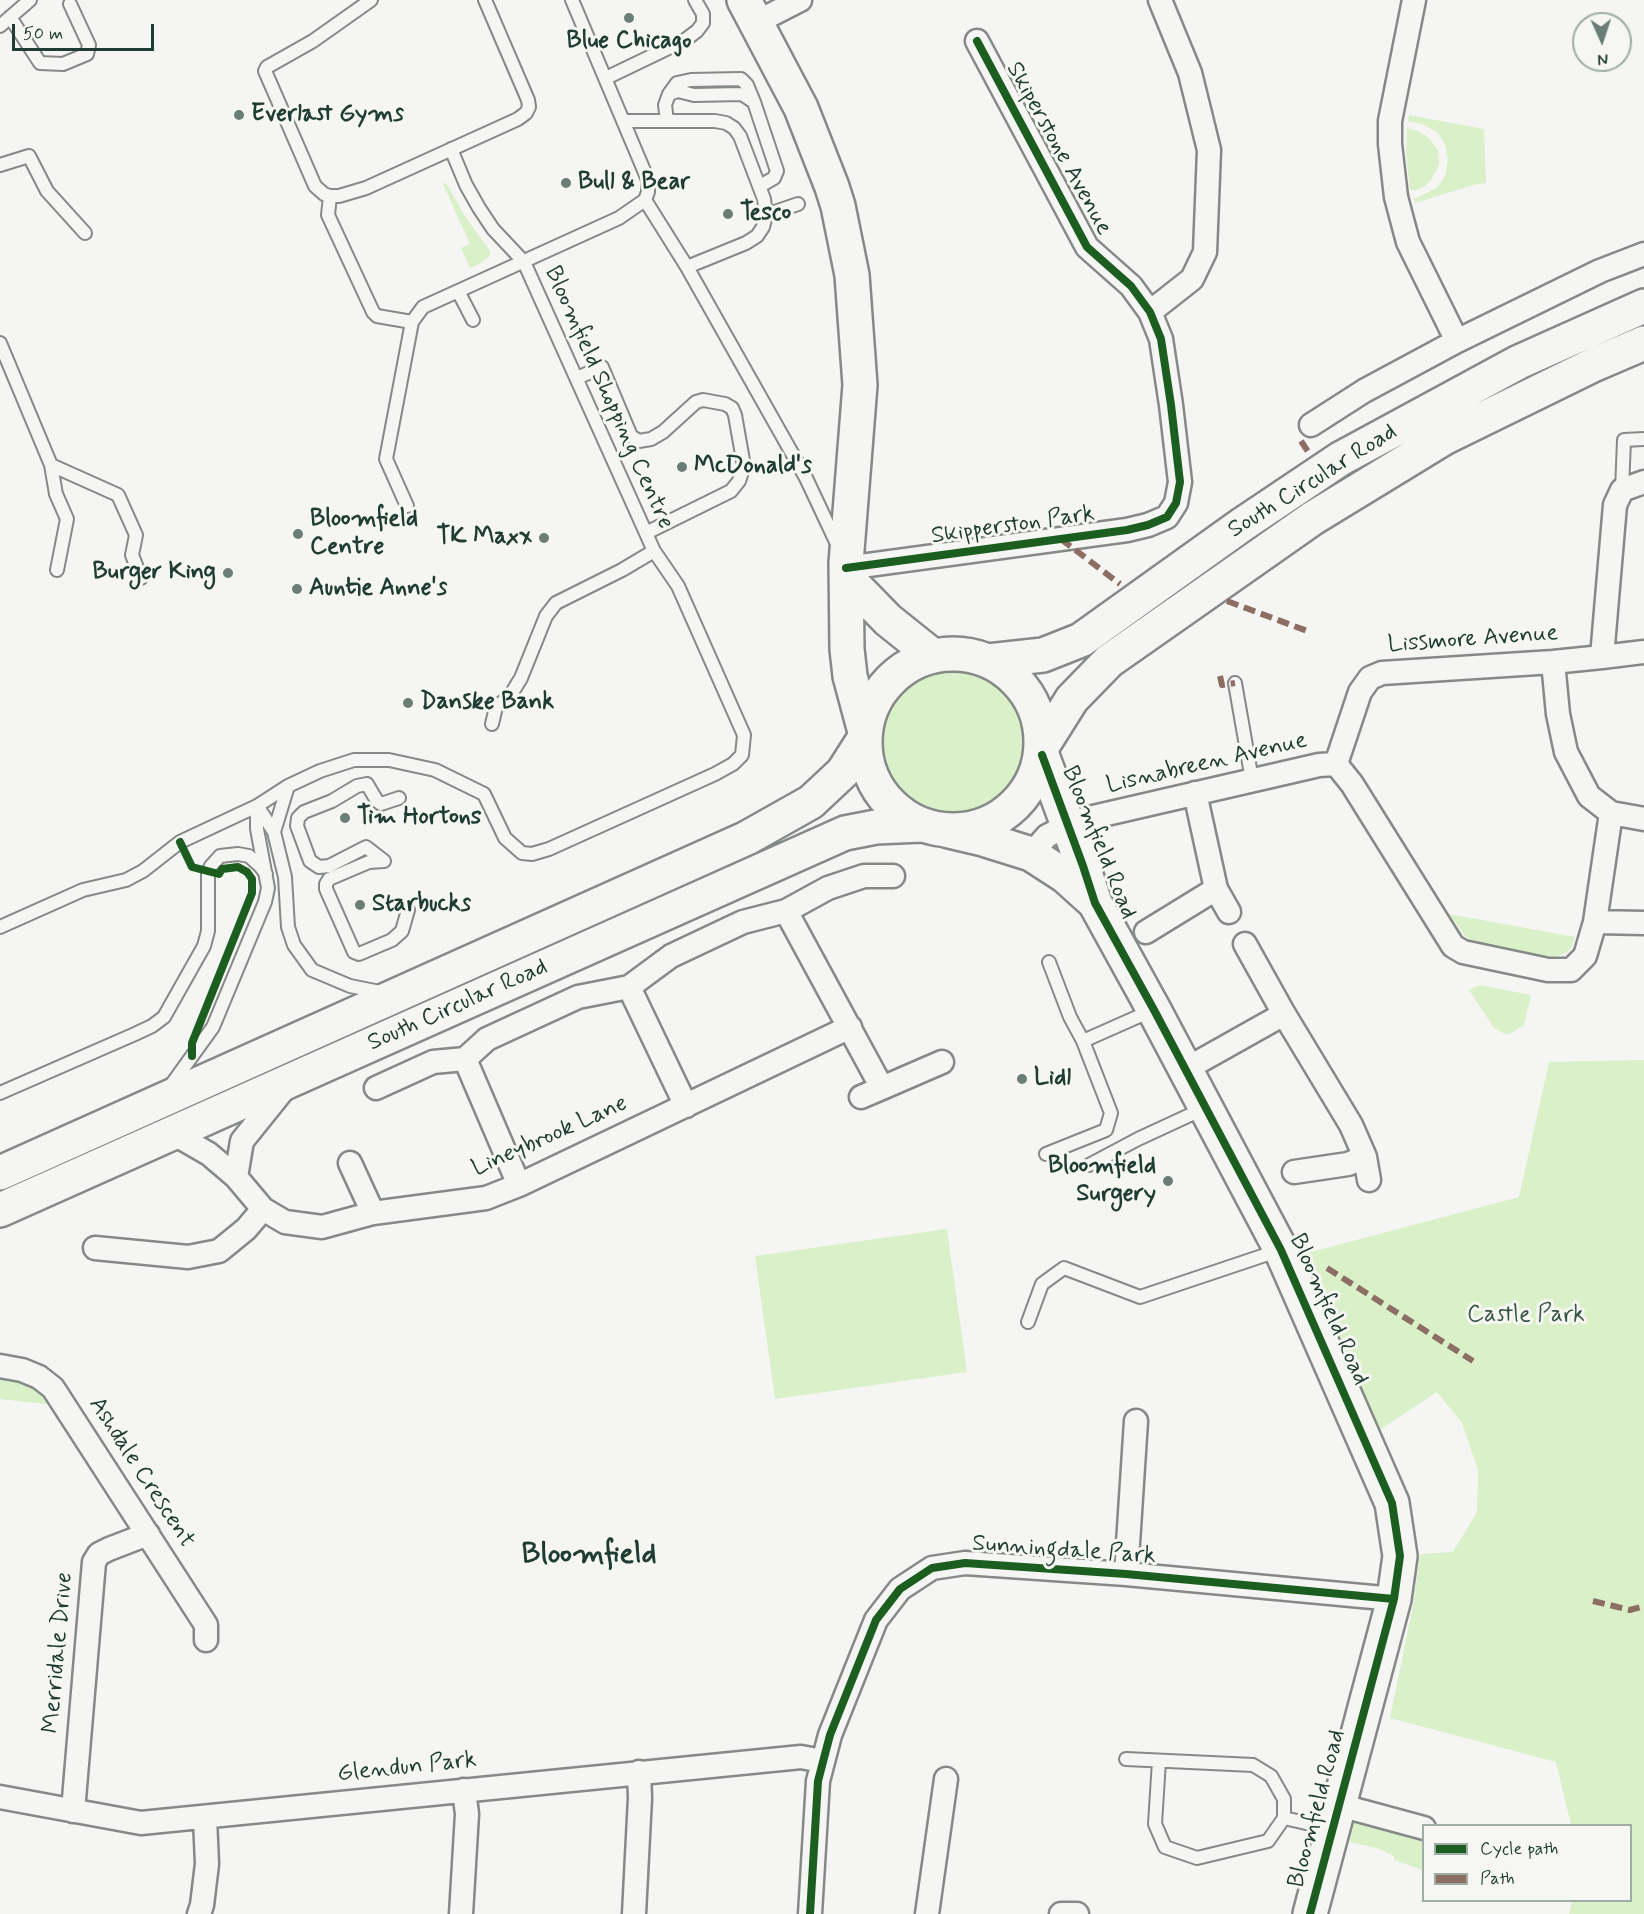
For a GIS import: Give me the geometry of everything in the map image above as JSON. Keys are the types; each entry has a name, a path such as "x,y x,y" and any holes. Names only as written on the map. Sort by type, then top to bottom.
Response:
{"main road":[{"path":"751,11 801,108 832,187 852,274 860,386 846,570 847,649 850,676 865,736 866,761 870,772 886,800 902,815 935,828 975,829 999,819 1020,802 1034,780 1042,750 1040,719 1029,695 1011,675 988,661 970,655 933,656 908,666 887,683 872,706 865,736"},
{"name":"South Circular Road","path":"988,661 1043,655 1081,640 1243,524 1340,459 1519,362 1644,306"},
{"name":"South Circular Road","path":"1042,750 1072,699 1109,661 1313,518 1444,438 1595,364 1644,343"},
{"path":"846,570 881,614 933,656"},
{"name":"South Circular Road","path":"0,1173 747,838 811,802 843,772 865,736"},
{"name":"Bloomfield Road","path":"1042,750 1095,903 1281,1250 1392,1503 1400,1556 1394,1599 1310,1914"},
{"name":"South Circular Road","path":"0,1210 845,833 876,827 935,828"},
{"name":"Bloomfield Road","path":"935,828 983,839 1031,854 1065,876 1095,903"}],"street":[{"path":"751,11 800,0"},
{"path":"1150,312 1192,279 1205,252 1209,150 1190,73 1160,0"},
{"path":"1414,0 1390,121 1390,144 1396,197 1408,242 1457,341"},
{"name":"Skiperstone Avenue","path":"977,41 1087,247 1131,286 1150,312 1161,339 1171,405 1180,482 1176,503"},
{"path":"1311,425 1364,392 1457,341 1600,271 1644,254"},
{"path":"1602,657 1615,505 1622,490 1644,482"},
{"name":"Skipperston Park","path":"846,570 1127,530 1167,517 1176,503"},
{"name":"Lissmore Avenue","path":"1336,764 1360,693 1371,678 1382,673 1553,662 1644,652"},
{"path":"1553,662 1558,714 1566,752 1588,796 1611,813 1644,819"},
{"name":"Lisnabreen Avenue","path":"1031,854 1047,836 1068,824 1319,765 1336,764 1352,784 1453,946 1462,952 1548,970 1571,970 1585,956 1594,922 1611,813"},
{"path":"1195,793 1216,889 1229,912"},
{"path":"376,1088 433,1062 465,1059 487,1039 578,997 629,987 671,956 743,922 786,911 828,888 864,876 893,876"},
{"path":"1146,932 1216,889"},
{"path":"786,911 882,1088"},
{"path":"1594,922 1644,923"},
{"path":"1245,944 1351,1125 1365,1157 1369,1180"},
{"path":"629,987 686,1106"},
{"path":"1186,1070 1284,1014"},
{"name":"Lineybrook Lane","path":"169,1134 183,1138 209,1154 236,1177 263,1209 285,1222 322,1227 373,1213 486,1198 519,1185 850,1027"},
{"path":"465,1059 519,1185"},
{"path":"861,1097 942,1062"},
{"path":"236,1177 242,1141 292,1080"},
{"path":"1293,1172 1348,1164 1365,1157"},
{"path":"350,1163 373,1213"},
{"path":"96,1248 188,1257 219,1251 246,1229 263,1209"},
{"name":"Ashdale Crescent","path":"0,1366 22,1370 39,1377 53,1388 206,1625 206,1640"},
{"path":"1126,1574 1136,1421"},
{"name":"Merridale Drive","path":"73,1811 93,1562 99,1554 148,1534"},
{"name":"Sunningdale Park","path":"810,1914 818,1781 830,1735 876,1620 900,1589 932,1568 965,1563 1126,1574 1394,1599"},
{"name":"Glendun Park","path":"0,1797 141,1823 801,1757 822,1761"},
{"path":"634,1914 640,1798 639,1772"},
{"path":"927,1914 946,1779"},
{"path":"461,1914 466,1814 464,1790"},
{"path":"1336,1817 1422,1828"},
{"path":"199,1914 207,1864 205,1818"},
{"path":"1061,1914 1077,1914"}],"lane":[{"path":"0,26 30,0"},
{"path":"371,0 265,71 315,186 330,196 339,196 366,188 518,119 526,113 529,107 528,100 485,0"},
{"path":"572,0 648,180 645,200 687,267 806,478 846,570"},
{"path":"606,78 685,40 697,31 702,23 703,14 695,0"},
{"path":"10,17 40,63 63,64 87,54 89,45 70,4"},
{"path":"667,121 665,105 669,94 678,91 694,94 742,94 754,102 777,171 774,178 760,186"},
{"path":"623,121 715,121 726,123 740,136 764,199 766,214 763,227 757,236 746,243 687,267"},
{"path":"451,149 466,185 479,208 493,229 524,262"},
{"path":"0,165 29,156 47,191 85,232"},
{"path":"330,196 328,215 373,312 377,316 412,322 386,459 407,506"},
{"name":"Bloomfield Shopping Centre","path":"412,322 423,306 619,218 645,200"},
{"path":"766,214 798,204"},
{"name":"Bloomfield Shopping Centre","path":"0,927 83,890 126,880 142,871 180,842 257,806 288,786 320,771 354,760 389,760 435,770 484,794 505,838 522,853 532,854 549,849 675,793 733,764 742,755 744,735 678,586 654,551 524,262"},
{"path":"458,291 473,320"},
{"path":"0,343 51,465 56,494 67,519 57,570"},
{"path":"577,378 602,367 631,436 639,441 651,439 663,432 696,402 703,400 725,404 732,408 744,466 739,481 731,491 646,533"},
{"path":"1622,490 1624,440 1644,439"},
{"path":"51,465 118,495 136,535 132,555 141,578"},
{"name":"Bloomfield Shopping Centre","path":"492,724 496,707 510,696 521,678 546,616 556,603 654,551"},
{"path":"1235,683 1252,780"},
{"path":"399,798 381,804 367,784 357,786 332,801 304,812 298,818 297,826 310,861 319,867 329,866 366,847 384,861 369,862 329,879 326,884 326,889 354,952 358,954 392,940 402,931 408,910"},
{"path":"274,832 288,786"},
{"path":"257,806 274,832 285,877 288,927 294,945 306,962 312,970 350,986 398,995"},
{"path":"159,1101 213,1027 266,902 268,888 257,829 257,806"},
{"path":"0,1093 152,1026 164,1017 204,946 208,931 208,872 214,861 228,854 249,856 266,874"},
{"path":"0,917 13,921"},
{"path":"1046,1154 1106,1130 1111,1113 1049,962"},
{"path":"1083,1041 1154,1010"},
{"path":"1089,1165 1138,1139 1206,1108"},
{"path":"1028,1322 1042,1284 1064,1269 1140,1297 1281,1250"},
{"path":"1126,1760 1159,1761 1253,1766 1270,1776 1284,1799 1284,1818 1268,1841 1197,1858 1165,1847 1155,1824 1159,1761"},
{"path":"1284,1818 1336,1817"}],"green space":[{"path":"1409,115 1484,129 1486,183 1415,203 1414,199 1437,188 1445,176 1448,159 1445,144 1437,132 1422,124 1408,121"},
{"path":"1407,128 1418,131 1429,138 1438,150 1439,165 1431,180 1424,187 1416,190 1410,190 1406,153"},
{"path":"442,182 448,186 466,218 490,251 490,256 470,268 461,248 470,244"},
{"path":"955,669 969,670 983,675 996,681 1007,690 1016,701 1022,714 1027,728 1027,756 1022,770 1016,783 1007,794 996,803 983,809 969,814 955,815 941,814 927,809 914,803 903,794 894,783 888,770 883,756 882,742 883,728 888,714 894,701 903,690 914,681 927,675 941,670"},
{"path":"762,844 768,856 374,1033 368,1021"},
{"path":"1449,914 1575,937 1566,953 1551,958 1472,941 1466,937"},
{"path":"1480,985 1531,995 1524,1025 1509,1034 1494,1028 1469,990"},
{"name":"Castle Park","path":"1644,1060 1644,1914 1569,1914 1572,1902 1632,1902 1632,1824 1571,1824 1556,1762 1390,1718 1414,1601 1420,1554 1453,1552 1477,1512 1478,1470 1462,1423 1437,1392 1375,1433 1300,1255 1519,1197 1549,1062"},
{"path":"947,1229 967,1372 775,1399 755,1256"},
{"path":"0,1378 34,1386 56,1405 0,1399"},
{"path":"1357,1820 1422,1837 1422,1870 1394,1860 1394,1856 1380,1849 1350,1842 1354,1823"}],"marked path":[{"path":"1301,441 1311,456"},
{"path":"1061,539 1120,584"},
{"path":"1227,601 1310,632"},
{"path":"1220,676 1222,685 1235,683"},
{"path":"1327,1268 1473,1361"},
{"path":"1593,1601 1630,1610 1644,1606"}],"cycle path":[{"path":"846,568 1127,530 1167,517 1176,503 1180,482 1171,405 1161,339 1150,312 1131,286 1087,247 977,41"},
{"path":"1042,755 1095,903 1281,1250 1392,1503 1400,1556 1394,1599 1310,1914"},
{"path":"180,842 192,867 219,874 222,869 238,867 247,872 252,879 252,893 192,1043 192,1056"},
{"path":"810,1914 818,1781 830,1735 876,1620 900,1589 932,1568 965,1563 1126,1574 1394,1599"}],"place":[{"name":"Blue Chicago","path":"629,18"},
{"name":"Everlast Gyms","path":"239,115"},
{"name":"Bull & Bear","path":"566,183"},
{"name":"Tesco","path":"728,214"},
{"name":"McDonald's","path":"682,467"},
{"name":"Bloomfield Centre","path":"298,534"},
{"name":"TK Maxx","path":"544,538"},
{"name":"Burger King","path":"228,573"},
{"name":"Auntie Anne's","path":"297,589"},
{"name":"Danske Bank","path":"408,703"},
{"name":"Tim Hortons","path":"345,818"},
{"name":"Starbucks","path":"360,905"},
{"name":"Lidl","path":"1022,1079"},
{"name":"Bloomfield Surgery","path":"1168,1181"}],"district":[{"name":"Bloomfield","path":"589,1556"}]}
